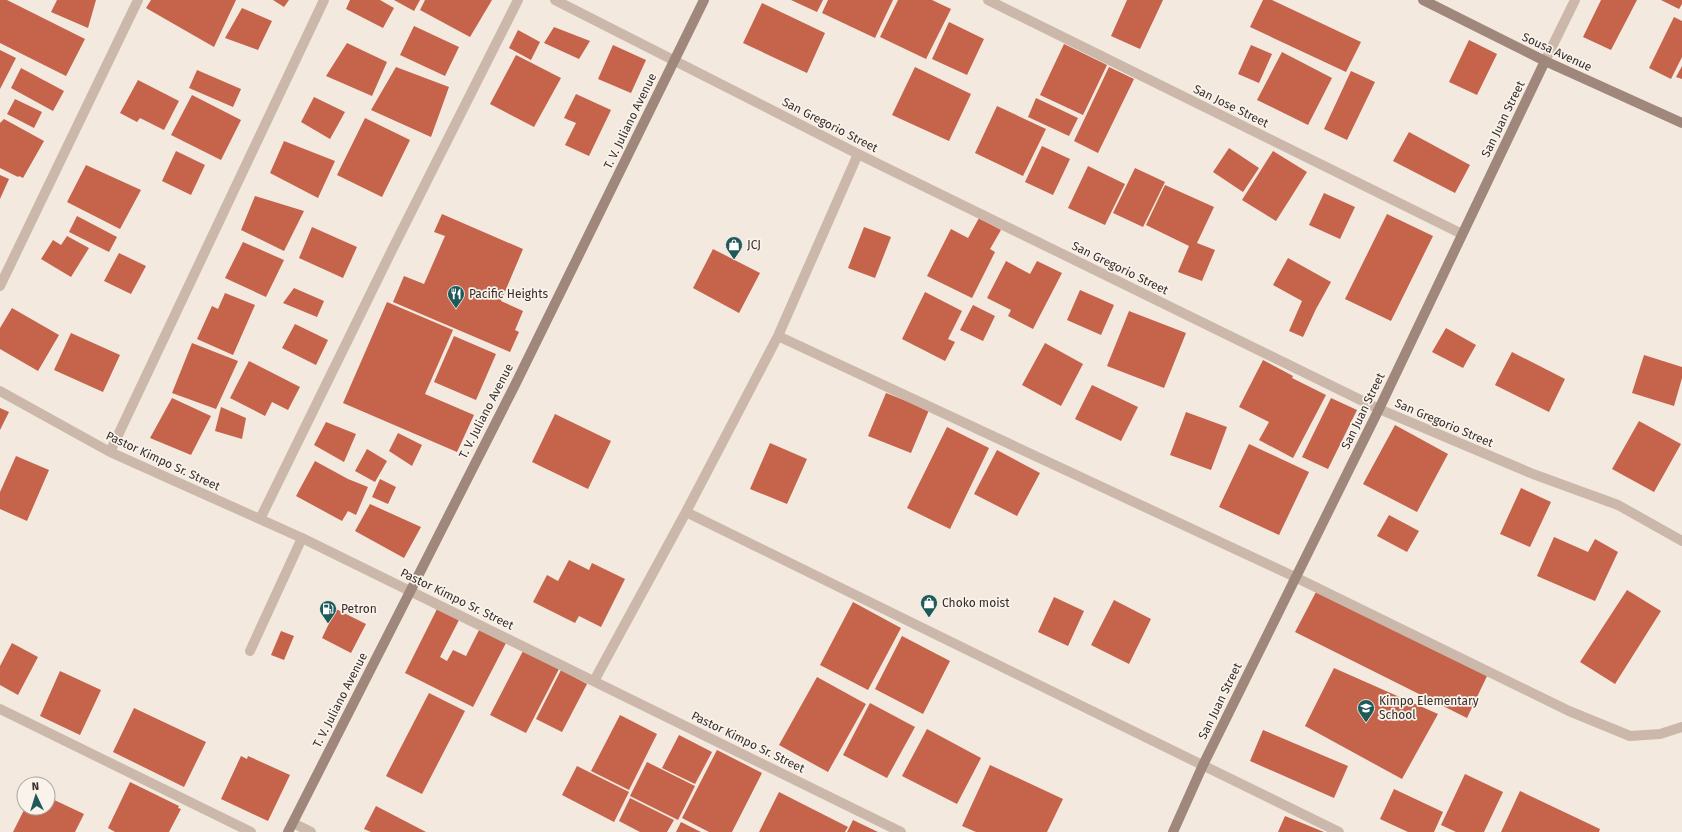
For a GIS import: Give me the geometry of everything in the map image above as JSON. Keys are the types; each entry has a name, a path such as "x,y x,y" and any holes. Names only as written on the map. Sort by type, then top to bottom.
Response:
{"street":[{"path":"0,286 138,0"},
{"path":"110,452 324,0"},
{"path":"260,519 392,250 518,0"},
{"name":"San Gregorio Street","path":"555,0 858,154 1379,409 1540,476 1618,505 1682,541"},
{"name":"T. V. Juliano Avenue","path":"288,832 518,378 704,0"},
{"name":"San Jose Street","path":"988,0 1462,234"},
{"name":"Sousa Avenue","path":"1423,0 1545,61 1682,123"},
{"name":"San Juan Street","path":"1173,832 1203,765 1379,409 1574,0"},
{"path":"594,681 686,512 778,336 858,154"},
{"path":"778,336 1295,577 1570,711 1630,736 1660,734 1682,727"},
{"name":"Pastor Kimpo Sr. Street","path":"0,391 110,452 302,538 901,832"},
{"path":"686,512 1339,832"},
{"path":"250,651 302,538"},
{"path":"0,710 251,832"},
{"path":"293,823 311,832"}],"building":[{"path":"0,0 7,0 85,39 66,76 0,43"},
{"path":"57,0 96,0 88,28 51,12"},
{"path":"151,0 236,0 214,47 146,8"},
{"path":"273,0 289,0 284,7"},
{"path":"350,0 380,0 394,8 383,28 346,9"},
{"path":"394,0 420,0 414,11"},
{"path":"425,0 492,0 470,37 420,10"},
{"path":"791,0 823,0 817,12"},
{"path":"828,0 893,0 875,38 822,13"},
{"path":"898,0 932,0 951,9 926,59 880,37"},
{"path":"1127,0 1163,0 1140,49 1111,36"},
{"path":"1263,0 1272,0 1361,42 1346,72 1250,27"},
{"path":"1601,0 1637,0 1611,50 1583,37"},
{"path":"1661,0 1682,0 1682,4 1679,9"},
{"path":"762,3 825,33 807,73 743,43"},
{"path":"242,8 272,21 258,50 225,38"},
{"path":"1674,17 1682,21 1682,57 1671,79 1649,68"},
{"path":"949,22 984,39 967,75 932,59"},
{"path":"414,26 459,47 445,76 400,55"},
{"path":"554,27 590,41 579,59 544,43"},
{"path":"518,30 540,42 531,60 509,48"},
{"path":"1469,40 1497,54 1477,95 1449,82"},
{"path":"347,43 387,62 372,96 326,76"},
{"path":"1064,44 1107,65 1083,115 1040,95"},
{"path":"613,45 646,60 631,93 598,79"},
{"path":"1251,45 1272,54 1259,83 1238,74"},
{"path":"0,50 16,58 0,89"},
{"path":"1282,52 1332,78 1308,125 1257,100"},
{"path":"516,55 561,78 534,127 490,104"},
{"path":"1682,66 1682,79 1676,77"},
{"path":"396,67 449,87 431,137 371,110"},
{"path":"915,67 971,94 949,141 892,115"},
{"path":"1109,67 1134,79 1098,153 1074,141"},
{"path":"21,68 64,91 53,111 11,88"},
{"path":"197,70 241,89 233,107 189,88"},
{"path":"1351,71 1375,82 1347,140 1324,129"},
{"path":"138,80 179,101 164,130 140,118 137,122 120,113"},
{"path":"576,94 611,110 589,156 565,145 576,123 564,118"},
{"path":"192,95 241,120 221,160 171,135"},
{"path":"314,97 345,112 330,139 301,122"},
{"path":"1036,98 1078,118 1069,136 1028,117"},
{"path":"15,99 42,112 34,128 7,114"},
{"path":"997,106 1046,129 1023,176 975,153"},
{"path":"365,118 410,140 382,197 337,175"},
{"path":"4,119 44,141 23,178 0,168 0,123"},
{"path":"1409,132 1470,165 1455,193 1393,161"},
{"path":"284,141 335,161 318,198 270,173"},
{"path":"1042,146 1070,159 1053,195 1025,182"},
{"path":"1229,148 1259,168 1243,192 1213,172"},
{"path":"176,151 205,165 191,195 162,181"},
{"path":"1273,151 1307,172 1276,221 1242,200"},
{"path":"86,165 141,190 120,229 67,202"},
{"path":"1088,166 1125,184 1105,225 1068,208"},
{"path":"1135,168 1165,182 1143,227 1113,213"},
{"path":"0,175 9,179 0,199"},
{"path":"1165,185 1214,207 1197,243 1215,250 1202,281 1178,272 1189,246 1146,225"},
{"path":"1324,193 1355,207 1340,239 1309,225"},
{"path":"255,196 304,211 284,251 241,230"},
{"path":"442,214 523,249 501,301 523,311 515,330 519,332 510,352 393,302 404,276 424,284 445,236 434,232"},
{"path":"1387,214 1433,236 1391,321 1345,299"},
{"path":"77,216 117,237 109,252 69,232"},
{"path":"979,218 1001,230 990,249 995,252 972,298 927,276 951,229 968,238"},
{"path":"312,227 357,247 343,278 299,258"},
{"path":"864,227 891,237 875,278 848,268"},
{"path":"67,236 89,248 71,277 41,259 53,240 61,245"},
{"path":"243,242 284,260 266,297 225,278"},
{"path":"713,249 760,273 739,313 693,288"},
{"path":"119,253 146,266 131,294 104,281"},
{"path":"1288,258 1331,282 1303,337 1289,331 1302,301 1273,285"},
{"path":"1006,261 1030,274 1037,261 1062,273 1033,329 1008,316 1011,310 987,298"},
{"path":"294,288 324,301 317,317 283,303"},
{"path":"1080,290 1114,305 1101,335 1067,320"},
{"path":"925,292 962,311 948,339 955,342 945,361 902,339"},
{"path":"225,293 255,305 233,355 197,339 212,306 218,309"},
{"path":"387,302 453,330 425,394 474,415 457,452 343,403"},
{"path":"973,305 995,316 983,341 960,330"},
{"path":"12,308 59,335 38,371 0,349 0,328"},
{"path":"1129,311 1186,333 1164,388 1107,366"},
{"path":"295,324 328,340 316,365 282,348"},
{"path":"1446,328 1476,345 1463,368 1432,352"},
{"path":"71,333 120,355 103,392 54,370"},
{"path":"454,336 496,354 476,400 434,382"},
{"path":"192,343 238,361 216,409 172,393"},
{"path":"1045,343 1083,364 1061,406 1022,385"},
{"path":"1512,352 1565,379 1549,412 1495,385"},
{"path":"1644,355 1682,367 1682,378 1674,406 1632,393"},
{"path":"1263,360 1293,376 1292,378 1326,395 1293,458 1259,440 1269,422 1239,407"},
{"path":"249,361 300,387 288,410 272,402 265,416 230,398"},
{"path":"1092,385 1138,407 1121,441 1075,419"},
{"path":"886,393 929,410 911,453 868,436"},
{"path":"172,398 211,416 191,455 150,438"},
{"path":"1331,398 1357,410 1328,469 1302,457"},
{"path":"221,407 246,418 242,439 215,431"},
{"path":"0,408 9,412 0,430"},
{"path":"1186,412 1227,427 1211,470 1170,455"},
{"path":"555,414 611,441 588,489 532,462"},
{"path":"1639,421 1681,444 1654,492 1612,469"},
{"path":"326,422 356,434 344,462 314,445"},
{"path":"1395,425 1448,454 1417,512 1363,484"},
{"path":"947,427 989,448 950,529 907,508"},
{"path":"398,433 422,445 412,466 389,451"},
{"path":"770,443 807,459 787,504 750,489"},
{"path":"1249,444 1309,472 1279,535 1219,507"},
{"path":"367,449 387,461 375,482 355,471"},
{"path":"997,450 1040,473 1017,516 974,494"},
{"path":"16,456 49,470 27,521 0,509 0,492"},
{"path":"315,461 348,479 368,487 356,515 348,511 342,521 296,496"},
{"path":"380,479 396,487 388,504 372,497"},
{"path":"1521,488 1551,502 1530,547 1500,534"},
{"path":"370,504 421,527 404,558 355,531"},
{"path":"1389,515 1419,531 1407,552 1377,536"},
{"path":"1554,537 1588,552 1595,539 1618,552 1595,601 1537,576"},
{"path":"569,560 589,570 592,563 625,579 601,627 579,616 575,623 533,602 547,575 558,581"},
{"path":"1627,590 1661,611 1615,684 1580,662"},
{"path":"1316,592 1488,674 1467,718 1295,632"},
{"path":"1054,597 1084,611 1068,646 1038,632"},
{"path":"1114,600 1151,619 1129,664 1091,645"},
{"path":"853,602 901,628 868,690 820,665"},
{"path":"438,607 460,618 440,657 447,661 453,650 466,656 480,628 507,641 473,707 405,673"},
{"path":"336,609 366,624 351,653 322,638"},
{"path":"281,631 294,636 284,660 271,655"},
{"path":"902,636 950,661 923,714 875,689"},
{"path":"12,643 38,657 18,695 0,685 0,666"},
{"path":"524,649 560,667 526,733 490,715"},
{"path":"1334,668 1438,714 1402,779 1305,726"},
{"path":"561,670 587,684 562,732 536,719"},
{"path":"60,671 101,690 80,735 40,716"},
{"path":"817,677 866,704 828,772 779,745"},
{"path":"429,693 465,711 422,794 386,776"},
{"path":"870,703 915,727 887,778 843,755"},
{"path":"134,708 206,742 184,787 113,752"},
{"path":"620,715 657,734 629,790 591,771"},
{"path":"927,729 981,758 957,804 902,776"},
{"path":"1263,730 1348,766 1334,798 1250,761"},
{"path":"679,735 712,752 695,784 662,768"},
{"path":"717,750 762,773 732,832 709,832 682,818"},
{"path":"241,756 247,759 248,756 290,775 268,821 221,799"},
{"path":"647,762 695,786 678,820 630,796"},
{"path":"990,765 1063,799 1047,832 976,832 962,826"},
{"path":"577,766 629,792 614,822 562,795"},
{"path":"1465,774 1503,792 1484,832 1456,832 1441,825"},
{"path":"130,782 179,806 178,808 181,809 169,832 115,832 108,828"},
{"path":"1394,789 1443,812 1434,832 1408,832 1380,819"},
{"path":"1520,791 1600,829 1599,832 1501,832"},
{"path":"779,792 848,827 845,832 759,832"},
{"path":"630,798 674,820 667,832 640,832 619,821"},
{"path":"56,801 84,814 75,832 13,832 21,816 56,816"},
{"path":"376,806 426,832 371,832 364,829"},
{"path":"1285,816 1324,832 1278,832"},
{"path":"853,820 878,832 847,832"},
{"path":"681,822 701,832 676,832"}],"place":[{"name":"JCJ","path":"734,260"},
{"name":"Pacific Heights","path":"456,309"},
{"name":"Choko moist","path":"929,618"},
{"name":"Petron","path":"328,624"},
{"name":"Kimpo Elementary School","path":"1366,723"}]}
